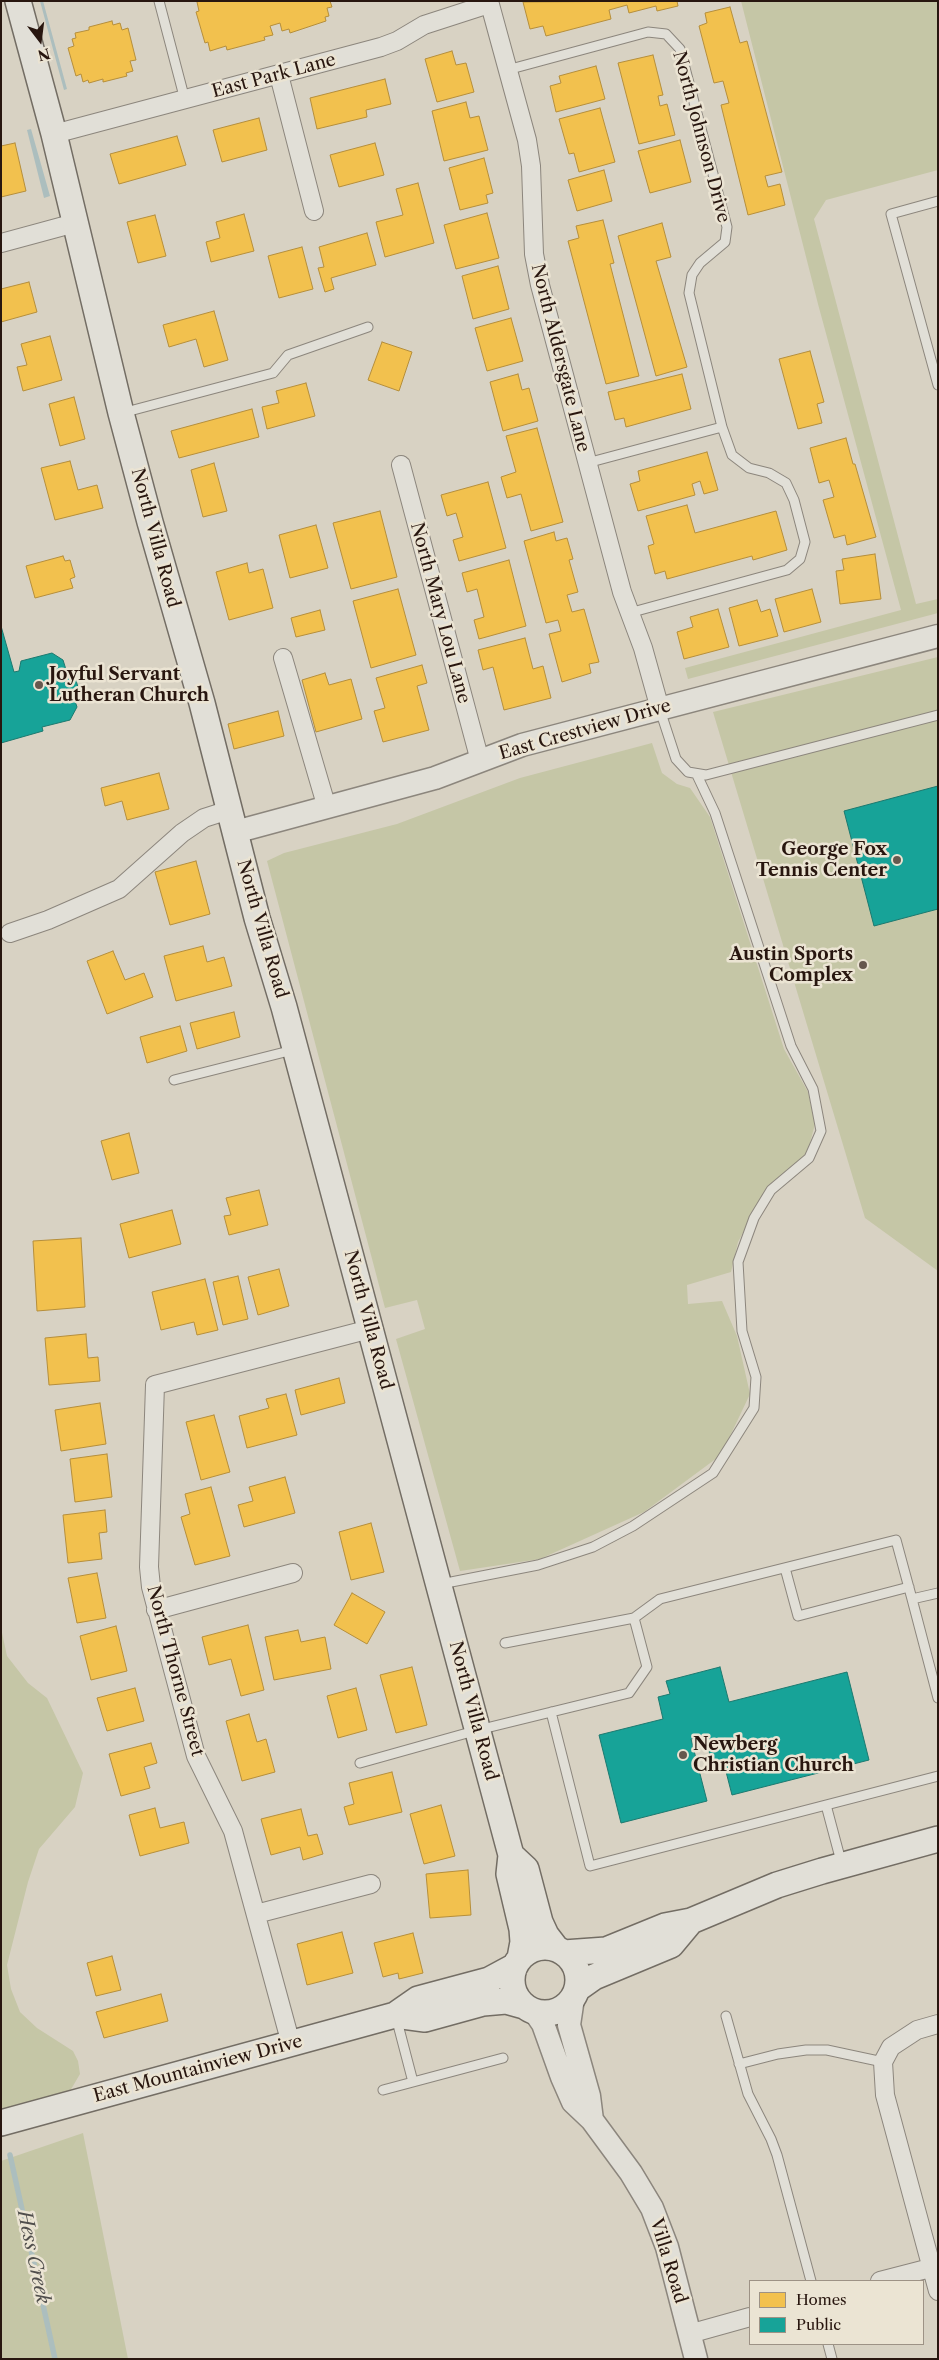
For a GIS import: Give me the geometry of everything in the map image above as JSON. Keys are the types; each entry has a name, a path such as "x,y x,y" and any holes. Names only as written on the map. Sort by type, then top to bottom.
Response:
{"main road":[{"name":"North Villa Road","path":"18,1 54,134 121,413 296,1049 511,1855 509,1874 522,1929 523,1942 517,1962"},
{"path":"690,1922 671,1945 594,1977 575,1993 565,2006 556,2011 545,2013 529,2009 517,1998 512,1988 512,1976 517,1962 536,1948 606,1950 666,1926 690,1922 777,1885 938,1839"},
{"name":"North Villa Road","path":"511,1855 526,1869 540,1922 546,1935 560,1950"},
{"path":"560,1950 576,1968 575,1993"},
{"name":"East Mountainview Drive","path":"1,2123 395,2015 418,1999 489,1980 517,1962"},
{"name":"East Mountainview Drive","path":"395,2015 425,2019 483,2003 506,2001 529,2009"}],"street":[{"name":"East Park Lane","path":"54,134 381,47 397,41 424,25 489,3"},
{"name":"North Aldersgate Lane","path":"489,3 526,140 531,166 532,228 538,277 629,613 643,648 660,709"},
{"path":"279,75 314,211"},
{"path":"1,243 75,223"},
{"name":"North Mary Lou Lane","path":"401,465 480,761"},
{"name":"East Crestview Drive","path":"232,821 327,808 435,778 522,745 938,636"},
{"path":"283,658 327,808"},
{"path":"10,933 48,920 119,889 182,833 204,818 232,821"},
{"name":"North Thorne Street","path":"292,2044 233,1831 196,1756 156,1610 149,1566 155,1385 370,1329"},
{"path":"156,1610 292,1573"},
{"path":"256,1914 371,1884"},
{"name":"Villa Road","path":"575,1993 569,2024 589,2096 592,2120"},
{"name":"Villa Road","path":"529,2009 543,2024 573,2102 592,2120 631,2173 652,2208 667,2246 696,2359"},
{"path":"938,2024 918,2030 891,2047 883,2062 885,2095 935,2266 938,2291"},
{"path":"884,2280 935,2266"},
{"path":"689,2334 749,2317"}],"lane":[{"path":"159,1 185,100"},
{"name":"North Johnson Drive","path":"507,70 648,32 666,34 680,49 727,227 724,242 700,263 692,275 689,293 722,427 732,455 749,468 769,473 786,483 794,500 804,542 800,559 787,570 629,613"},
{"path":"938,201 891,214 938,385"},
{"path":"121,413 273,374 288,355 368,327"},
{"path":"588,463 722,427"},
{"path":"660,709 676,759 688,772 697,775 706,775 938,715"},
{"path":"439,1584 538,1565 593,1547 633,1526 713,1473 754,1408 756,1377 742,1331 738,1262 754,1218 771,1190 809,1158 821,1131 813,1090 791,1046 715,814 697,775"},
{"path":"174,1080 296,1049"},
{"path":"505,1643 634,1618 660,1599 896,1540 938,1698"},
{"path":"785,1568 798,1616 909,1587"},
{"path":"912,1600 938,1593"},
{"path":"360,1763 478,1730 629,1693 647,1666 634,1618"},
{"path":"551,1712 590,1866 938,1776"},
{"path":"826,1805 842,1865"},
{"path":"395,2015 413,2082"},
{"path":"726,2016 748,2094 777,2155 811,2280"},
{"path":"738,2064 778,2054 806,2050 828,2050 883,2062"},
{"path":"383,2090 503,2058"},
{"path":"828,2345 832,2359"}],"green space":[{"path":"741,1 938,1 938,170 826,200 814,219 916,604 938,599 938,613 688,679 685,668 901,610 818,304"},
{"name":"Austin Sports Complex","path":"938,657 938,1271 865,1218 713,712"},
{"path":"652,743 662,773 677,784 690,788 710,817 784,1049 808,1092 815,1124 807,1154 766,1189 738,1242 731,1272 687,1285 688,1304 722,1301 737,1336 750,1394 721,1455 644,1512 540,1559 460,1571 396,1339 425,1329 417,1300 385,1308 267,861 284,853 397,824 520,778"},
{"path":"1,1628 7,1656 28,1683 47,1698 83,1773 75,1807 39,1849 28,1882 7,1965 11,1989 20,2012 37,2028 73,2051 78,2061 80,2074 70,2091 1,2109"},
{"path":"83,2133 128,2359 1,2359 1,2161"}],"shaded area":[{"path":"40,1 43,1 67,89 64,90"},
{"path":"31,129 50,196 44,198 27,130"}],"building: Homes":[{"path":"200,1 330,1 332,7 327,8 329,16 325,17 326,21 290,33 289,29 282,31 280,23 270,26 273,35 264,37 265,40 227,50 226,46 210,51 208,42 205,43 196,12 199,11 197,2"},
{"path":"677,1 678,6 657,11 656,6 629,13 627,5 609,10 611,19 546,36 543,26 530,29 523,2"},
{"path":"730,7 740,43 747,41 782,172 765,176 768,187 780,184 785,205 748,215 721,105 729,103 723,81 714,83 699,26 707,23 705,13"},
{"path":"112,21 113,25 120,23 122,30 128,28 136,60 130,61 133,71 126,73 127,76 103,82 103,79 89,83 88,80 83,82 81,74 76,76 68,48 74,46 72,39 76,38 75,33"},
{"path":"452,51 456,65 466,63 474,92 437,102 425,59"},
{"path":"653,55 663,95 658,96 660,106 667,104 675,135 639,144 618,63"},
{"path":"596,66 605,99 556,112 550,86 561,83 559,76"},
{"path":"385,79 391,104 366,110 367,117 317,129 310,98"},
{"path":"466,102 470,118 479,116 488,150 444,161 432,111"},
{"path":"600,108 615,162 579,172 574,153 569,154 559,119"},
{"path":"259,118 267,150 222,162 213,130"},
{"path":"177,136 186,165 119,184 110,154"},
{"path":"680,140 691,182 650,193 638,151"},
{"path":"15,143 26,191 1,197 1,146"},
{"path":"375,143 384,175 339,187 330,155"},
{"path":"484,158 493,193 486,195 488,203 460,210 449,168"},
{"path":"604,170 612,201 577,211 568,180"},
{"path":"418,183 434,243 385,257 376,222 403,215 396,189"},
{"path":"487,213 499,258 456,269 444,225"},
{"path":"244,214 254,251 211,262 206,242 220,238 216,222"},
{"path":"155,215 166,256 138,263 127,222"},
{"path":"603,220 614,263 610,264 639,376 606,384 568,241 579,238 576,226"},
{"path":"662,223 671,257 656,261 687,367 656,376 618,236"},
{"path":"367,233 376,265 331,278 334,289 325,292 318,268 324,267 319,247"},
{"path":"302,247 313,289 279,298 268,256"},
{"path":"498,266 509,309 473,319 462,276"},
{"path":"29,282 37,312 1,322 1,289"},
{"path":"214,311 228,360 204,367 196,339 169,347 163,325"},
{"path":"511,318 523,361 487,371 475,328"},
{"path":"50,336 62,380 23,391 17,367 27,365 21,344"},
{"path":"382,342 412,352 399,391 368,380"},
{"path":"810,351 824,402 817,404 822,423 798,429 779,359"},
{"path":"518,374 522,390 529,388 538,421 503,431 490,382"},
{"path":"682,374 691,409 626,427 624,418 615,420 608,392"},
{"path":"306,383 315,416 267,429 262,407 279,403 276,391"},
{"path":"74,397 85,439 60,446 49,404"},
{"path":"252,409 259,437 179,458 171,431"},
{"path":"537,428 563,522 531,531 521,494 507,498 501,477 516,472 506,436"},
{"path":"846,438 876,537 847,545 845,535 834,538 823,500 834,497 829,480 819,483 810,448"},
{"path":"707,452 718,490 704,494 700,481 692,484 695,495 638,511 630,484 640,481 638,471"},
{"path":"70,461 78,490 97,485 103,508 55,520 41,468"},
{"path":"214,463 227,511 203,517 191,470"},
{"path":"488,482 506,548 459,561 453,540 463,537 456,513 447,516 441,495"},
{"path":"687,505 695,533 776,511 787,550 753,560 752,556 667,579 665,571 655,574 648,546 654,544 646,516"},
{"path":"380,511 397,577 351,589 333,523"},
{"path":"316,525 328,568 290,578 279,535"},
{"path":"554,532 556,541 567,538 573,559 569,560 578,592 567,595 572,612 584,609 599,662 589,664 591,673 562,682 549,634 561,631 558,620 546,623 524,541"},
{"path":"875,554 881,599 840,604 836,571 844,570 842,559"},
{"path":"63,556 65,561 70,560 75,577 70,579 73,588 35,598 26,566"},
{"path":"509,560 526,626 479,639 474,620 484,617 477,589 467,592 462,573"},
{"path":"247,563 249,573 263,569 273,608 229,620 216,572"},
{"path":"398,589 416,655 371,668 353,601"},
{"path":"812,589 821,622 784,632 775,599"},
{"path":"757,600 761,612 770,609 778,636 739,646 729,608"},
{"path":"718,609 729,647 684,659 677,632 693,627 690,617"},
{"path":"320,610 325,630 296,637 291,618"},
{"path":"525,638 533,669 543,666 551,698 504,710 493,667 483,670 478,650"},
{"path":"422,665 427,683 417,686 429,730 383,742 374,711 385,708 376,678"},
{"path":"325,673 329,685 351,679 362,719 316,732 302,680"},
{"path":"278,711 284,736 234,749 228,724"},
{"path":"159,773 169,809 127,820 122,801 105,806 101,788"},
{"path":"196,861 210,914 170,925 155,872"},
{"path":"203,946 207,962 224,957 232,986 176,1001 164,956"},
{"path":"113,951 125,980 144,973 153,997 107,1014 87,961"},
{"path":"234,1012 240,1037 197,1049 190,1023"},
{"path":"180,1026 187,1051 147,1063 140,1037"},
{"path":"129,1133 139,1173 112,1180 101,1141"},
{"path":"259,1190 268,1225 229,1235 224,1216 231,1215 226,1198"},
{"path":"172,1210 181,1244 129,1258 120,1224"},
{"path":"81,1238 85,1307 37,1311 33,1241"},
{"path":"279,1269 289,1306 258,1315 248,1277"},
{"path":"238,1276 248,1319 223,1325 213,1282"},
{"path":"205,1279 218,1330 197,1335 194,1322 161,1330 152,1292"},
{"path":"86,1334 88,1358 98,1357 100,1381 49,1385 45,1338"},
{"path":"339,1378 345,1403 301,1415 295,1390"},
{"path":"286,1394 297,1435 247,1448 239,1416 269,1408 266,1399"},
{"path":"100,1403 106,1444 61,1451 55,1410"},
{"path":"214,1415 230,1472 201,1480 186,1422"},
{"path":"107,1454 112,1497 75,1502 70,1459"},
{"path":"285,1477 295,1513 244,1527 238,1505 253,1501 249,1487"},
{"path":"211,1487 230,1556 195,1565 181,1517 190,1514 185,1494"},
{"path":"105,1510 107,1532 99,1533 102,1559 68,1563 63,1515"},
{"path":"371,1523 384,1572 351,1580 339,1532"},
{"path":"97,1573 106,1618 77,1623 68,1578"},
{"path":"352,1593 385,1612 367,1644 334,1625"},
{"path":"248,1625 264,1690 241,1696 231,1659 209,1665 202,1637"},
{"path":"116,1626 127,1671 91,1680 80,1636"},
{"path":"298,1630 301,1642 325,1637 331,1669 274,1680 265,1637"},
{"path":"412,1667 427,1725 396,1733 380,1675"},
{"path":"135,1688 144,1721 107,1731 97,1698"},
{"path":"356,1688 367,1730 338,1738 327,1696"},
{"path":"249,1714 257,1742 266,1739 275,1772 242,1781 226,1721"},
{"path":"151,1743 157,1763 144,1767 150,1788 121,1796 109,1754"},
{"path":"392,1772 402,1812 349,1825 344,1807 354,1804 349,1783"},
{"path":"441,1805 455,1856 424,1864 410,1814"},
{"path":"155,1808 160,1828 184,1822 189,1843 140,1856 129,1815"},
{"path":"301,1809 308,1836 317,1834 323,1854 303,1860 300,1847 271,1855 261,1819"},
{"path":"468,1870 471,1915 430,1918 426,1874"},
{"path":"342,1932 353,1973 307,1985 297,1944"},
{"path":"413,1933 423,1973 399,1979 398,1973 383,1977 374,1943"},
{"path":"112,1956 121,1990 96,1996 87,1963"},
{"path":"161,1994 168,2021 104,2038 96,2012"}],"building: Public":[{"name":"Joyful Servant Lutheran Church","path":"1,626 14,672 19,671 21,661 52,653 63,660 68,676 76,680 79,691 74,698 77,707 70,720 42,727 43,731 1,743"},
{"name":"George Fox Tennis Center","path":"938,786 938,909 874,926 844,811"},
{"path":"720,1667 729,1702 847,1672 869,1760 732,1795 723,1760 712,1763 705,1735 691,1739 707,1801 621,1823 599,1735 663,1719 658,1697 670,1694 666,1681"}],"waterway":[{"name":"Hess Creek","path":"10,2155 55,2359"}],"place":[{"name":"Joyful Servant Lutheran Church","path":"39,685"},
{"name":"George Fox Tennis Center","path":"897,860"},
{"name":"Austin Sports Complex","path":"863,965"},
{"name":"Newberg Christian Church","path":"683,1755"}]}
